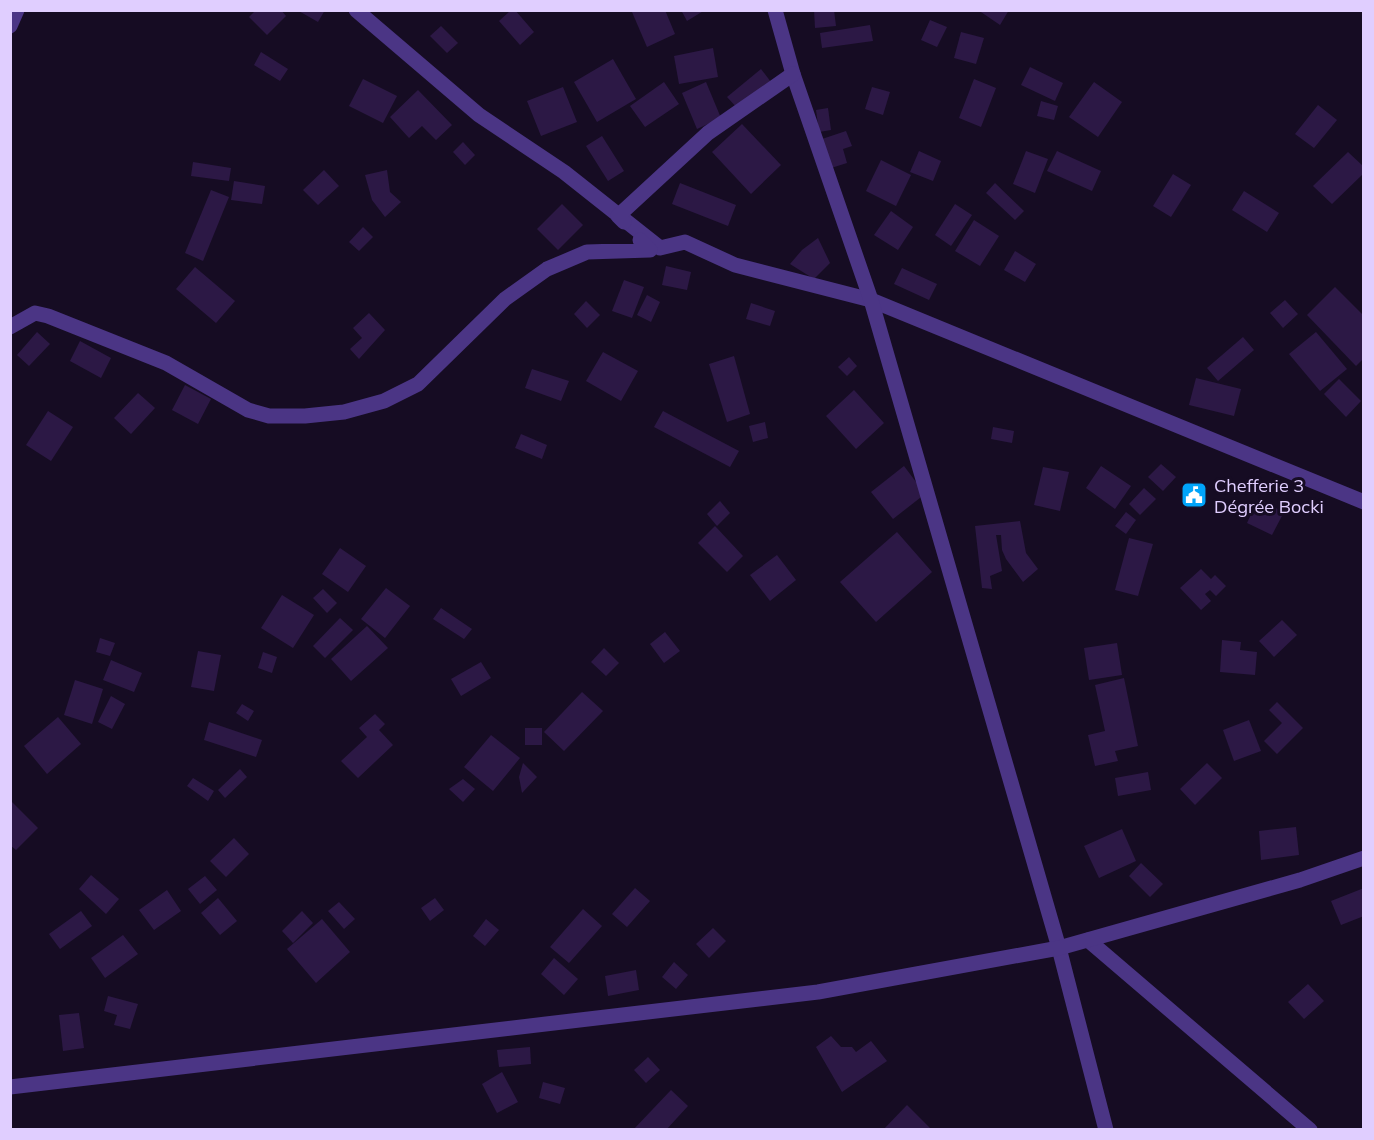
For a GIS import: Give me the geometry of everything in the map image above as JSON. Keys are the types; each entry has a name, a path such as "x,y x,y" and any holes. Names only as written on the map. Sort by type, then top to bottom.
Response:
{"street":[{"path":"10,26 17,10"},
{"path":"356,10 479,115 564,172 660,248 685,242 735,265 871,300 1364,502"},
{"path":"776,10 793,75 871,300 1059,948 1106,1130"},
{"path":"618,216 708,133 793,75"},
{"path":"10,327 35,313 48,315 166,363 248,410 269,416 305,416 344,412 384,401 418,384 505,299 547,269 588,252 650,250 618,216"},
{"path":"10,1087 818,992 1059,948 1300,880 1364,858"},
{"path":"1088,940 1310,1130"}],"building":[{"path":"256,10 281,10 286,16 267,35 249,17"},
{"path":"297,10 325,10 318,22"},
{"path":"511,10 515,10 534,32 520,45 499,21"},
{"path":"665,10 675,34 647,47 632,12"},
{"path":"681,10 705,10 687,21"},
{"path":"814,10 834,10 836,26 815,28"},
{"path":"978,10 1009,10 1000,25"},
{"path":"930,20 947,27 937,47 921,40"},
{"path":"870,25 873,41 822,48 820,33"},
{"path":"441,26 458,43 447,53 430,36"},
{"path":"961,32 984,38 976,64 954,58"},
{"path":"713,48 718,77 679,84 674,56"},
{"path":"261,52 288,69 280,81 254,65"},
{"path":"613,59 636,99 597,122 574,82"},
{"path":"1030,67 1063,83 1055,101 1021,85"},
{"path":"761,69 771,82 738,109 727,97"},
{"path":"363,79 397,96 383,123 349,106"},
{"path":"974,79 996,88 981,127 959,118"},
{"path":"664,82 679,104 645,127 630,106"},
{"path":"706,82 721,118 697,129 682,93"},
{"path":"1094,82 1122,102 1098,137 1069,117"},
{"path":"563,87 577,122 541,136 527,101"},
{"path":"872,87 890,92 883,115 865,109"},
{"path":"418,90 452,125 436,140 422,126 409,138 390,117"},
{"path":"1041,101 1058,106 1054,120 1037,116"},
{"path":"1318,105 1337,120 1314,148 1295,134"},
{"path":"828,108 831,130 819,132 816,110"},
{"path":"742,124 781,165 751,194 712,152"},
{"path":"846,131 852,146 843,149 847,163 828,169 819,140"},
{"path":"602,136 624,171 608,181 586,146"},
{"path":"463,142 475,155 465,165 453,152"},
{"path":"919,151 941,161 933,181 910,172"},
{"path":"1026,151 1048,159 1035,193 1013,184"},
{"path":"1057,151 1101,171 1092,191 1047,171"},
{"path":"1348,152 1364,167 1364,173 1332,204 1313,186"},
{"path":"881,160 911,175 896,206 866,191"},
{"path":"193,162 231,168 229,181 191,176"},
{"path":"324,170 339,186 318,205 303,190"},
{"path":"387,170 390,192 401,202 385,217 372,200 365,175"},
{"path":"1173,174 1191,185 1171,217 1153,206"},
{"path":"234,181 265,186 262,204 231,200"},
{"path":"680,183 736,205 728,226 672,204"},
{"path":"995,183 1024,211 1015,220 986,193"},
{"path":"211,190 229,197 203,261 185,253"},
{"path":"1244,191 1279,213 1267,232 1232,210"},
{"path":"562,204 583,225 558,250 537,229"},
{"path":"955,204 972,215 951,246 935,235"},
{"path":"891,211 913,227 898,250 874,235"},
{"path":"974,220 999,236 980,266 955,251"},
{"path":"363,227 373,237 359,251 349,242"},
{"path":"818,238 830,263 814,279 790,264 802,250"},
{"path":"1015,251 1036,264 1025,282 1004,270"},
{"path":"666,266 691,272 687,290 662,285"},
{"path":"195,267 235,301 216,323 176,289"},
{"path":"902,268 937,284 929,300 894,284"},
{"path":"624,280 644,287 632,318 612,311"},
{"path":"1335,287 1364,316 1364,358 1356,366 1307,315"},
{"path":"647,295 660,302 651,322 637,315"},
{"path":"1285,300 1298,314 1283,328 1270,313"},
{"path":"586,301 600,315 587,328 574,314"},
{"path":"751,303 775,311 770,326 746,319"},
{"path":"369,313 385,330 359,359 350,349 362,338 353,328"},
{"path":"37,332 50,344 29,366 17,355"},
{"path":"1316,332 1347,369 1320,391 1289,354"},
{"path":"1243,337 1254,350 1218,381 1207,368"},
{"path":"80,341 111,358 101,378 70,361"},
{"path":"603,352 638,371 621,401 586,381"},
{"path":"734,356 750,414 727,422 709,364"},
{"path":"849,357 857,366 847,376 838,367"},
{"path":"532,369 569,381 561,401 525,388"},
{"path":"1196,378 1241,389 1234,416 1189,405"},
{"path":"1339,379 1361,401 1346,417 1324,394"},
{"path":"185,385 211,399 198,424 172,410"},
{"path":"854,390 884,423 856,449 826,416"},
{"path":"138,393 155,408 131,434 114,418"},
{"path":"48,411 73,427 51,461 26,445"},
{"path":"663,411 739,451 730,467 654,427"},
{"path":"765,422 768,438 753,442 749,426"},
{"path":"993,427 1014,431 1012,443 991,439"},
{"path":"521,434 547,445 542,459 515,448"},
{"path":"1161,464 1176,477 1163,491 1148,477"},
{"path":"904,466 925,494 893,519 871,492"},
{"path":"1101,466 1131,486 1115,509 1086,488"},
{"path":"1043,467 1069,472 1060,511 1034,505"},
{"path":"1144,488 1156,499 1140,515 1129,504"},
{"path":"1258,499 1284,512 1272,535 1247,523"},
{"path":"720,501 730,513 717,526 707,514"},
{"path":"1126,512 1136,520 1126,534 1115,526"},
{"path":"1020,521 1026,553 1038,569 1023,582 1006,559 1002,550 1001,535 996,535 1002,571 990,576 992,589 982,588 975,526"},
{"path":"715,526 743,556 727,572 698,543"},
{"path":"897,532 932,572 876,622 840,582"},
{"path":"1129,538 1153,544 1138,596 1115,590"},
{"path":"340,548 366,566 348,592 322,574"},
{"path":"777,555 796,580 770,601 750,575"},
{"path":"1201,569 1211,579 1215,575 1226,586 1216,596 1210,590 1205,594 1211,601 1201,610 1180,588"},
{"path":"386,588 410,606 385,638 361,619"},
{"path":"323,589 337,603 327,613 313,598"},
{"path":"282,595 314,615 293,648 261,628"},
{"path":"441,608 472,629 464,639 433,619"},
{"path":"340,618 353,630 325,658 313,646"},
{"path":"1282,620 1297,635 1274,657 1259,641"},
{"path":"367,626 388,648 351,681 331,659"},
{"path":"665,632 680,651 664,663 650,644"},
{"path":"100,638 115,643 110,656 96,652"},
{"path":"1222,640 1241,642 1240,650 1257,652 1255,675 1220,672"},
{"path":"1117,643 1122,675 1089,680 1084,648"},
{"path":"604,648 619,663 606,676 591,662"},
{"path":"198,651 221,655 214,691 191,687"},
{"path":"263,652 277,657 272,673 258,668"},
{"path":"111,660 142,673 134,692 103,680"},
{"path":"481,662 491,678 461,696 451,679"},
{"path":"1124,678 1138,746 1115,751 1118,761 1095,766 1088,735 1105,731 1095,685"},
{"path":"75,680 103,689 92,724 64,715"},
{"path":"582,692 603,711 564,751 544,732"},
{"path":"111,696 125,704 112,729 98,722"},
{"path":"1277,702 1303,728 1277,754 1264,741 1282,723 1269,710"},
{"path":"242,704 254,711 248,721 236,713"},
{"path":"375,714 385,724 379,730 393,745 358,778 341,761 367,737 359,728"},
{"path":"58,717 81,744 47,774 24,746"},
{"path":"1249,720 1261,751 1234,761 1223,730"},
{"path":"209,722 262,740 256,757 204,740"},
{"path":"525,728 542,728 542,745 525,745"},
{"path":"491,735 520,758 493,791 464,767"},
{"path":"523,763 537,777 522,793 519,777"},
{"path":"1207,763 1222,778 1195,805 1180,789"},
{"path":"240,769 247,777 225,798 218,790"},
{"path":"1148,772 1151,790 1118,796 1115,778"},
{"path":"193,778 214,791 208,801 187,786"},
{"path":"463,779 475,789 463,802 449,789"},
{"path":"10,800 38,828 16,850 10,845"},
{"path":"1296,827 1299,855 1261,860 1259,831"},
{"path":"1122,829 1136,861 1099,878 1084,846"},
{"path":"234,838 249,854 226,877 210,861"},
{"path":"1141,863 1163,884 1150,897 1129,876"},
{"path":"91,875 119,899 106,914 79,889"},
{"path":"205,876 217,890 200,904 188,889"},
{"path":"635,888 650,901 627,927 612,914"},
{"path":"1364,888 1364,916 1341,925 1331,901"},
{"path":"167,890 181,911 154,930 139,910"},
{"path":"218,898 237,921 220,935 201,913"},
{"path":"435,898 444,910 430,921 421,908"},
{"path":"339,902 355,919 344,929 328,911"},
{"path":"583,909 602,926 569,963 550,947"},
{"path":"81,911 92,926 60,949 49,934"},
{"path":"302,911 313,923 293,943 282,931"},
{"path":"322,919 350,952 316,983 287,949"},
{"path":"486,919 499,930 485,946 473,936"},
{"path":"713,928 726,941 709,958 696,944"},
{"path":"123,935 138,954 105,978 91,958"},
{"path":"554,958 578,979 564,995 541,974"},
{"path":"674,962 688,975 676,989 662,977"},
{"path":"636,970 639,990 608,996 605,976"},
{"path":"1308,984 1324,1001 1304,1019 1288,1002"},
{"path":"108,996 138,1004 130,1029 114,1025 117,1015 104,1011"},
{"path":"79,1013 84,1048 63,1051 59,1015"},
{"path":"831,1036 841,1047 852,1047 856,1052 871,1041 887,1061 842,1092 816,1047"},
{"path":"530,1047 531,1064 499,1067 497,1050"},
{"path":"648,1057 660,1070 646,1083 634,1070"},
{"path":"502,1072 518,1102 497,1113 482,1084"},
{"path":"543,1082 565,1088 560,1104 539,1098"},
{"path":"671,1090 688,1106 666,1130 633,1130"},
{"path":"907,1105 932,1130 883,1130"}],"place":[{"name":"Chefferie 3 Dégrée Bocki","path":"1194,495"}]}
